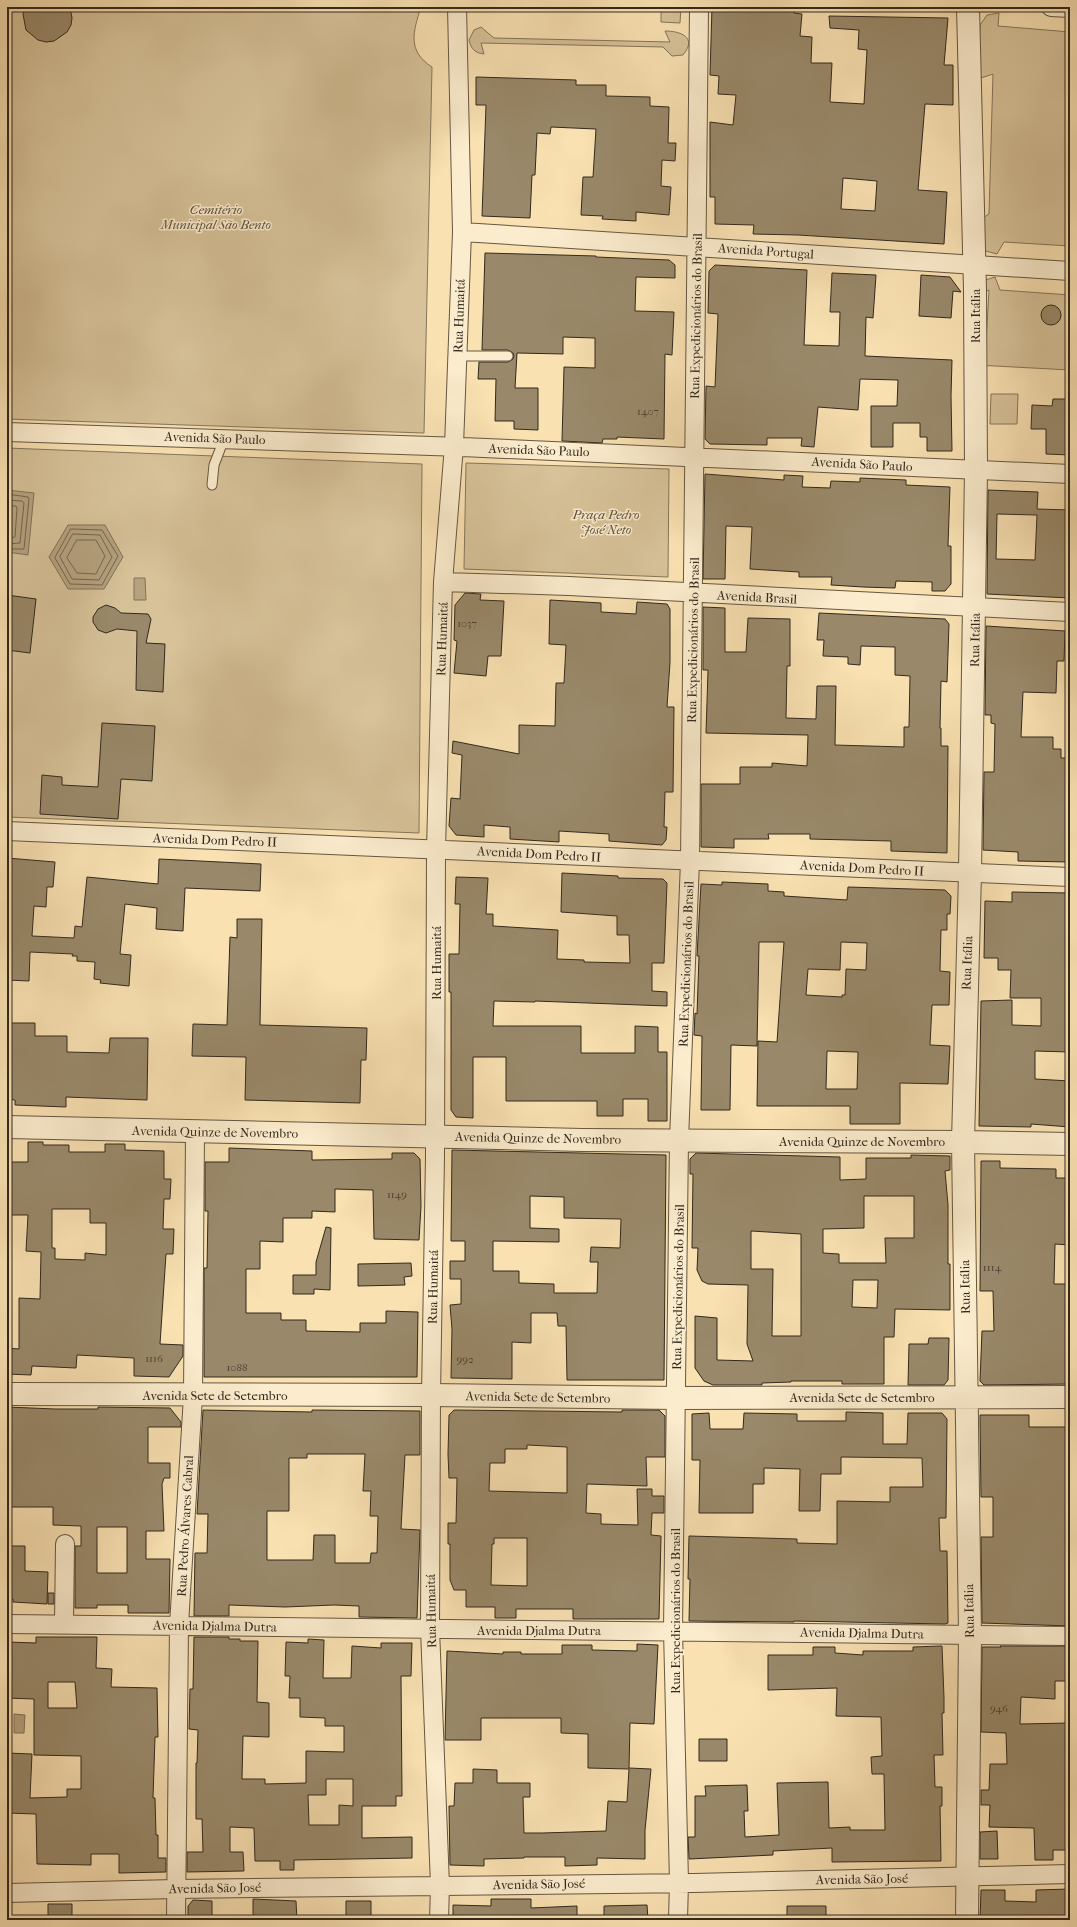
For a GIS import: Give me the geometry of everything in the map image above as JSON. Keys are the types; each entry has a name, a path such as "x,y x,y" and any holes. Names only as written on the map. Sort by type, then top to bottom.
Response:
{"street":[{"name":"Rua Humaitá","path":"439,1920 440,1885 430,1629 431,1395 435,1136 436,850 444,582 454,446 462,232 457,7"},
{"name":"Rua Expedicionários do Brasil","path":"678,1920 679,1882 673,1630 679,1140 690,861 699,7"},
{"name":"Rua Itália","path":"966,1920 970,1635 963,1142 970,873 976,470 974,265 968,7"},
{"path":"1051,7 1070,8"},
{"name":"Avenida Portugal","path":"462,232 1070,271"},
{"name":"Avenida São Paulo","path":"7,432 454,446 1070,474"},
{"name":"Avenida Brasil","path":"444,582 570,586 694,594 1070,612"},
{"name":"Avenida Dom Pedro II","path":"7,831 1070,877"},
{"name":"Avenida Quinze de Novembro","path":"7,1127 583,1140 1070,1144"},
{"name":"Rua Pedro Álvares Cabral","path":"176,1920 179,1625 193,1396 195,1132"},
{"name":"Avenida Sete de Setembro","path":"7,1394 193,1396 431,1395 677,1398 1070,1397"},
{"path":"64,1624 65,1544"},
{"name":"Avenida Djalma Dutra","path":"7,1624 673,1630 1070,1636"},
{"name":"Avenida São José","path":"7,1893 1070,1874"}],"lane":[{"path":"458,356 508,356"},
{"path":"212,485 214,465 224,439"}],"green space":[{"name":"Cemitério Municipal São Bento","path":"7,7 421,7 414,33 415,48 424,61 432,67 424,433 7,419"},
{"path":"661,7 681,7 680,23 661,22"},
{"path":"999,13 998,26 1070,32 1070,246 1004,242 997,254 978,249 974,224 989,214 993,74 978,79 980,25 987,15"},
{"path":"481,27 494,38 670,42 665,31 671,31 685,36 688,39 689,44 683,55 672,56 663,47 481,43 484,54 478,53 474,50 469,40 474,30"},
{"path":"995,277 1000,290 1070,295 1070,370 976,365 986,344 989,290 978,295 979,282"},
{"path":"991,394 1018,394 1017,424 990,424"},
{"path":"7,448 422,464 419,833 7,817"},
{"name":"Praça Pedro José Neto","path":"466,463 669,469 668,577 464,569"}],"water":[{"path":"7,490 34,493 28,555 7,552"},
{"path":"68,525 105,525 123,557 104,589 68,589 49,557"},
{"path":"134,578 145,578 146,600 134,600"},
{"path":"14,1714 25,1715 24,1733 14,1733"}],"building":[{"path":"26,7 70,7 72,18 71,25 67,32 54,41 46,42 38,40 26,30 23,14"},
{"path":"712,7 795,7 794,13 802,14 800,36 812,37 811,63 832,63 830,102 864,104 867,50 858,49 859,30 830,28 829,16 948,18 944,65 953,65 953,105 925,104 918,190 947,192 944,244 798,235 753,234 754,225 715,224 715,197 710,197 710,122 733,125 736,95 718,94 719,76 710,75","holes":["843,178 877,181 875,211 841,209"]},
{"path":"476,77 576,80 576,85 606,85 606,96 650,97 650,106 669,107 668,143 676,143 675,161 662,160 661,186 671,187 669,215 636,212 636,221 602,219 603,216 581,215 583,177 593,177 596,129 551,127 550,134 537,133 535,175 532,175 530,218 482,216 486,105 476,105"},
{"path":"485,253 596,256 669,260 675,265 675,278 636,277 635,311 674,312 672,355 665,354 664,439 617,437 617,439 603,439 602,443 562,441 564,367 595,368 595,338 563,337 563,354 517,353 515,388 538,388 538,430 514,429 514,421 495,421 496,379 478,379 479,362 508,362 513,359 514,356 513,353 508,350 482,350"},
{"path":"715,265 807,270 804,345 839,346 840,312 830,312 832,273 876,275 873,318 866,317 865,356 952,360 952,451 927,451 927,437 920,437 920,423 893,423 893,447 871,447 871,406 897,406 898,380 860,379 858,410 818,407 814,447 801,446 802,438 767,438 767,445 710,444 705,439 706,386 715,387 718,314 708,313 709,271"},
{"path":"921,275 950,277 961,292 953,291 951,318 919,316"},
{"path":"1051,305 1058,308 1061,315 1058,322 1051,325 1044,322 1041,315 1044,308"},
{"path":"1053,399 1070,399 1070,455 1046,454 1046,429 1031,429 1032,405 1052,406"},
{"path":"705,474 784,480 784,475 803,476 802,487 830,488 831,481 860,482 860,478 906,480 906,485 950,487 948,546 951,546 951,584 945,591 932,591 932,582 896,581 895,588 831,585 832,577 799,577 799,572 750,569 752,527 726,526 725,579 703,579"},
{"path":"988,490 1038,492 1037,509 1070,510 1070,598 987,594","holes":["997,514 1037,515 1035,560 996,559"]},
{"path":"465,593 481,594 480,600 504,601 501,656 488,656 486,676 454,673 457,641 454,640 455,605"},
{"path":"7,595 36,599 30,653 7,650"},
{"path":"550,600 601,603 601,612 636,614 637,602 667,604 670,609 670,662 667,707 674,707 673,792 665,792 664,827 667,827 666,840 662,845 609,841 609,834 559,831 559,842 510,839 510,827 484,825 484,837 456,835 449,826 451,798 460,799 462,755 452,753 453,741 519,754 519,725 555,726 556,683 564,683 566,645 549,644"},
{"path":"106,605 115,608 121,613 148,614 151,619 146,643 165,644 163,692 136,690 137,631 117,629 106,633 98,630 93,622 93,617 98,609"},
{"path":"703,607 725,608 725,652 746,652 748,618 790,619 790,666 787,666 786,718 816,719 817,686 836,686 835,745 904,747 904,727 909,727 910,676 895,675 895,647 861,646 860,665 848,664 848,657 823,656 824,640 817,640 819,613 945,619 949,624 947,682 941,681 940,728 941,746 948,746 947,853 891,851 891,841 810,839 810,834 768,834 769,839 734,839 734,848 701,847 701,784 740,784 740,767 772,767 772,763 807,766 808,735 706,733 708,670 703,670"},
{"path":"986,626 1065,631 1064,661 1057,661 1056,693 1023,692 1021,737 1053,737 1053,749 1061,749 1061,758 1070,758 1070,862 1018,861 1018,852 983,850 984,772 994,772 995,724 991,723 991,715 985,715"},
{"path":"102,723 155,726 152,781 121,779 118,819 40,814 42,775 62,777 62,785 98,787"},
{"path":"7,858 55,862 53,887 47,887 46,907 34,906 32,936 74,938 75,926 82,927 87,877 158,884 159,859 261,864 260,891 185,888 183,931 156,929 157,908 125,904 120,954 131,955 129,986 100,983 101,980 94,979 95,962 77,961 77,956 72,956 73,954 30,952 29,981 7,980"},
{"path":"562,873 618,876 618,878 663,879 667,883 664,963 652,963 652,991 667,992 667,1006 494,1001 493,1026 581,1026 581,1053 635,1053 635,1026 658,1027 658,1052 667,1052 667,1121 648,1121 648,1099 623,1099 623,1116 597,1116 597,1101 506,1101 506,1057 473,1057 473,1118 456,1117 451,1110 451,992 449,992 449,954 459,954 460,904 455,904 456,877 488,878 486,914 493,914 493,926 558,930 557,959 584,960 584,962 630,963 629,935 617,935 617,916 561,912"},
{"path":"722,882 768,884 768,891 784,892 784,896 847,900 848,887 945,890 951,896 950,914 947,914 947,930 941,930 940,971 950,972 949,1005 932,1005 930,1045 950,1046 948,1084 900,1083 900,1124 850,1124 850,1106 757,1106 758,1041 777,1042 784,942 759,942 757,1046 731,1045 730,1110 701,1110 702,1036 694,1035 695,1013 697,1014 699,956 697,956 701,884 722,885","holes":["841,942 867,943 866,970 846,969 845,995 842,995 842,997 806,995 808,969 840,970","827,1051 858,1052 857,1089 826,1089"]},
{"path":"1012,892 1070,893 1070,1052 1035,1051 1035,1079 1070,1081 1070,1127 1031,1124 1031,1127 979,1126 981,1001 1012,1000 1012,1025 1041,1026 1041,998 1010,998 1011,970 998,970 998,958 984,958 985,901 1012,902"},
{"path":"237,919 262,919 260,1025 367,1028 366,1060 361,1060 360,1103 245,1100 246,1057 192,1056 193,1024 227,1025 230,937 237,938"},
{"path":"7,1023 35,1023 35,1036 67,1036 67,1052 109,1053 110,1038 148,1038 147,1100 66,1097 66,1107 15,1105 15,1100 7,1099"},
{"path":"28,1142 43,1142 43,1145 69,1145 69,1152 105,1152 105,1144 125,1144 125,1150 164,1151 164,1179 171,1179 170,1199 164,1199 163,1229 174,1229 173,1254 166,1254 160,1344 183,1345 183,1356 169,1377 134,1376 134,1358 77,1355 76,1368 32,1366 31,1375 7,1374 7,1348 19,1349 19,1298 40,1299 41,1252 26,1251 28,1215 9,1215 10,1195 7,1195 7,1162 28,1162","holes":["52,1209 90,1209 90,1223 106,1223 106,1255 85,1253 85,1260 55,1259 55,1248 52,1248"]},
{"path":"229,1148 312,1151 312,1160 392,1159 392,1153 414,1153 420,1159 421,1206 419,1240 374,1239 373,1190 335,1189 335,1212 312,1211 312,1218 283,1218 283,1242 260,1241 260,1269 246,1269 246,1313 281,1313 281,1320 306,1320 306,1331 360,1332 360,1323 386,1323 386,1311 418,1312 417,1377 204,1377 204,1268 207,1268 208,1211 205,1211 205,1162 229,1162"},
{"path":"452,1150 666,1155 664,1380 567,1380 566,1326 558,1326 557,1313 531,1313 531,1343 512,1342 512,1379 451,1378 452,1329 450,1305 461,1304 461,1279 450,1279 450,1261 465,1261 465,1241 451,1241","holes":["530,1196 564,1197 564,1218 621,1219 620,1248 591,1247 590,1262 598,1262 597,1293 554,1293 554,1284 519,1283 519,1271 493,1271 493,1241 559,1242 559,1229 530,1228"]},
{"path":"696,1153 840,1157 840,1180 866,1179 866,1158 911,1158 911,1155 950,1156 950,1170 945,1171 948,1205 950,1310 895,1309 894,1337 884,1337 884,1384 842,1384 842,1381 791,1381 762,1383 762,1385 713,1385 704,1381 695,1368 695,1316 717,1318 717,1360 753,1361 747,1344 748,1285 708,1284 702,1281 697,1270 698,1248 692,1248 693,1174 690,1174 690,1159","holes":["864,1196 914,1196 914,1238 885,1238 886,1263 839,1263 839,1254 823,1253 823,1229 864,1228","751,1231 801,1234 801,1336 772,1336 773,1269 751,1269","853,1280 878,1280 877,1308 852,1307"]},
{"path":"981,1161 1000,1161 1000,1168 1056,1169 1056,1178 1070,1178 1070,1245 1055,1244 1054,1284 1068,1284 1067,1325 1070,1325 1070,1384 984,1385 980,1381 982,1331 994,1331 993,1291 980,1291"},
{"path":"326,1227 331,1228 330,1290 314,1289 314,1294 293,1294 293,1275 316,1275 316,1262"},
{"path":"411,1263 412,1276 404,1277 405,1285 358,1286 358,1264"},
{"path":"929,1338 949,1338 948,1380 944,1385 908,1385 909,1344 928,1344"},
{"path":"7,1407 55,1409 98,1409 98,1407 170,1408 181,1422 181,1427 148,1427 148,1463 170,1463 170,1478 164,1478 162,1484 164,1531 146,1531 146,1559 170,1559 169,1613 128,1613 128,1605 97,1605 97,1608 75,1608 75,1546 81,1546 81,1526 53,1525 53,1507 7,1507","holes":["97,1527 127,1527 127,1573 97,1573"]},
{"path":"203,1410 312,1412 312,1410 420,1411 420,1455 405,1455 401,1529 420,1530 417,1618 359,1617 359,1606 334,1605 285,1607 229,1605 229,1616 194,1616 195,1553 207,1553 208,1514 197,1514","holes":["307,1454 365,1454 363,1491 371,1491 370,1516 378,1516 377,1553 371,1553 370,1563 335,1563 335,1535 314,1535 313,1560 267,1560 267,1511 289,1511 289,1458 307,1458"]},
{"path":"454,1410 622,1412 622,1410 659,1410 665,1416 665,1457 646,1457 647,1486 587,1484 586,1513 601,1514 601,1524 638,1525 637,1489 652,1489 652,1496 664,1496 664,1513 652,1513 651,1535 661,1536 659,1619 573,1619 573,1609 516,1609 516,1618 495,1618 495,1607 466,1607 466,1590 454,1590 450,1580 450,1544 448,1544 448,1523 456,1523 457,1478 449,1478 449,1415","holes":["527,1445 567,1447 567,1493 489,1491 490,1463 505,1463 505,1449 527,1449","494,1538 527,1538 527,1586 491,1585 492,1544 494,1544"]},
{"path":"846,1412 883,1413 883,1444 907,1444 908,1413 942,1413 947,1419 946,1518 939,1518 940,1551 947,1551 948,1623 689,1621 689,1536 797,1539 797,1543 837,1544 837,1501 890,1502 890,1487 923,1487 922,1458 841,1457 841,1474 821,1474 820,1511 799,1511 800,1469 764,1468 764,1484 753,1484 753,1513 699,1513 700,1460 692,1460 692,1414 709,1413 710,1429 743,1429 744,1413 797,1414 797,1421 846,1421"},
{"path":"980,1415 1029,1415 1029,1427 1070,1427 1070,1626 982,1623 981,1537 993,1537 993,1497 981,1497"},
{"path":"7,1546 25,1546 25,1571 48,1572 47,1604 13,1602 13,1599 7,1599"},
{"path":"48,1593 54,1593 54,1604 48,1604"},
{"path":"36,1637 97,1637 96,1668 112,1669 111,1687 157,1688 158,1737 155,1737 153,1798 155,1798 158,1858 166,1858 166,1872 119,1873 119,1854 91,1854 91,1865 37,1864 36,1814 7,1813 7,1753 32,1754 30,1798 67,1797 67,1789 81,1789 81,1756 34,1755 34,1699 7,1698 7,1642 36,1643","holes":["48,1682 75,1682 77,1708 48,1708"]},
{"path":"194,1637 229,1637 229,1639 240,1639 240,1641 258,1641 257,1702 269,1703 269,1737 243,1736 242,1779 265,1779 265,1784 306,1783 306,1751 344,1752 344,1726 325,1726 325,1718 300,1717 300,1698 289,1698 290,1676 285,1676 286,1642 308,1643 308,1639 324,1640 323,1678 351,1678 352,1646 381,1648 381,1643 412,1643 411,1676 401,1676 402,1796 396,1796 396,1806 362,1806 362,1838 412,1837 412,1858 294,1860 294,1870 280,1870 280,1861 255,1861 254,1828 230,1827 230,1852 243,1852 244,1871 187,1872 187,1852 203,1852 202,1819 196,1819 196,1763 198,1730 189,1729 190,1689 193,1689","holes":["326,1779 353,1779 353,1806 339,1805 339,1825 309,1825 308,1795 326,1795"]},
{"path":"637,1644 658,1645 654,1724 630,1723 629,1768 651,1769 645,1830 645,1859 597,1858 597,1865 565,1866 565,1857 524,1857 484,1859 484,1866 450,1865 449,1806 454,1806 455,1783 473,1783 473,1769 497,1770 497,1783 530,1783 530,1797 523,1797 524,1833 542,1833 606,1831 608,1801 627,1802 629,1769 588,1768 588,1734 561,1733 561,1718 481,1718 481,1740 445,1740 447,1651 503,1654 503,1652 521,1652 521,1654 562,1654 562,1645 592,1645 592,1650 637,1651"},
{"path":"942,1646 944,1698 944,1713 942,1713 943,1755 934,1755 935,1787 942,1787 942,1806 940,1806 941,1861 832,1862 832,1848 773,1851 773,1855 689,1859 688,1837 695,1837 695,1796 706,1796 705,1786 747,1785 748,1811 744,1811 745,1837 779,1835 777,1783 828,1782 829,1828 850,1827 850,1830 885,1830 884,1774 872,1774 871,1757 882,1756 881,1717 836,1716 837,1688 768,1690 768,1655 813,1655 813,1647 835,1647 835,1653 863,1655 863,1651 913,1651 913,1647"},
{"path":"1000,1646 1070,1646 1070,1681 1055,1681 1055,1699 1021,1697 1020,1724 1070,1723 1070,1850 1053,1850 1053,1860 1035,1860 1034,1828 989,1827 990,1805 981,1805 981,1790 989,1790 990,1764 1007,1764 1006,1733 981,1732 982,1647 1001,1647"},
{"path":"699,1739 727,1739 727,1761 699,1761"},
{"path":"997,1831 998,1859 980,1859 980,1832"},
{"path":"1070,1889 1070,1920 980,1920 981,1890 1005,1890 1005,1901 1036,1902 1036,1890"},
{"path":"253,1899 296,1901 297,1920 253,1920"},
{"path":"491,1899 531,1899 531,1908 577,1906 577,1920 453,1920 453,1905 491,1906"},
{"path":"193,1900 212,1901 212,1920 188,1920 188,1906"},
{"path":"346,1901 371,1901 371,1920 346,1920"},
{"path":"48,1904 72,1904 72,1920 48,1920"},
{"path":"647,1905 648,1920 604,1920 604,1906"},
{"path":"787,1906 826,1906 826,1920 787,1920"}]}
